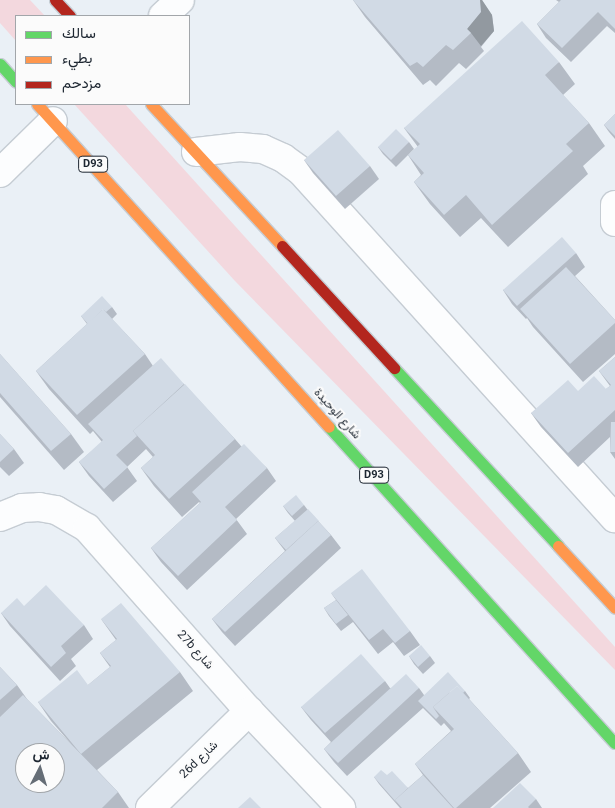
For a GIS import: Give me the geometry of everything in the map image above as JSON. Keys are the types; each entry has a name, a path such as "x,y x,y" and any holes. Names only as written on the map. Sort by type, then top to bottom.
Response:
{"main road":[{"path":"55,0 69,15"},
{"path":"0,64 15,81"},
{"path":"152,105 615,608"},
{"name":"شارع الوحيدة","path":"45,112 615,743"},
{"path":"580,705 600,705"}],"street":[{"path":"164,15 180,0"},
{"path":"0,173 45,112"},
{"path":"196,152 240,147 262,149 283,158 301,171 615,518"},
{"path":"615,205 615,222"},
{"name":"27b شارع","path":"0,517 22,508 40,507 56,510 86,528 249,712 341,808"},
{"name":"26d شارع","path":"150,808 249,712"}],"shaded area":[{"path":"0,0 30,0 44,15 15,15 15,40 0,23"},
{"path":"75,105 126,105 615,647 615,670 235,281"}],"building":[{"path":"353,0 480,0 481,12 467,29 471,33 453,50 446,45 423,67 417,62 410,66"},
{"path":"561,0 615,0 615,29 598,12 562,48 537,24"},
{"path":"522,21 559,62 545,75 589,123 566,144 573,151 492,225 466,195 444,215 414,182 424,173 408,155 420,144 404,128"},
{"path":"615,114 615,136 604,125"},
{"path":"396,129 409,142 391,160 378,147"},
{"path":"338,130 370,166 336,196 304,160"},
{"path":"562,237 576,253 517,306 503,290"},
{"path":"566,267 615,320 615,323 570,364 520,309"},
{"path":"102,296 112,307 106,312 103,309 88,324 81,316"},
{"path":"103,309 145,354 77,415 36,371"},
{"path":"0,354 71,434 51,451 0,393"},
{"path":"615,357 615,410 568,453 531,413 568,380 578,391 594,376 606,389 611,385 599,371"},
{"path":"161,358 184,384 133,431 137,436 116,455 128,467 104,489 79,462 103,440 88,424"},
{"path":"185,384 235,439 169,499 141,468 155,455 133,431"},
{"path":"611,422 615,422 615,452 610,452"},
{"path":"0,434 14,449 0,462"},
{"path":"244,444 267,468 225,507 237,520 178,576 151,548 201,502 192,492"},
{"path":"296,495 304,505 292,516 283,506"},
{"path":"308,509 319,521 286,550 275,538"},
{"path":"318,521 331,535 225,632 212,619"},
{"path":"362,569 410,631 395,643 383,629 369,640 331,593"},
{"path":"46,585 84,625 61,646 66,653 51,667 1,613 17,598 24,606"},
{"path":"336,600 348,615 336,624 324,608"},
{"path":"121,603 180,672 81,754 38,702 77,670 88,685 111,666 100,653 117,639 101,619"},
{"path":"421,645 430,656 418,667 409,656"},
{"path":"361,654 385,681 325,733 301,707"},
{"path":"0,667 17,685 0,700"},
{"path":"448,672 465,691 463,693 457,686 433,707 439,716 436,719 418,701"},
{"path":"406,674 419,688 338,763 324,749"},
{"path":"457,686 518,753 454,808 415,764 454,729 433,707"},
{"path":"23,695 118,792 102,808 0,808 0,717"},
{"path":"381,770 387,775 392,771 408,788 395,800 397,803 374,777"},
{"path":"423,775 453,808 402,808 395,800"},
{"path":"520,783 536,799 529,808 493,808"},
{"path":"250,797 261,808 238,808"}],"traffic: fast":[{"path":"0,64 15,81"},
{"path":"394,368 558,546"},
{"path":"329,427 615,743"}],"traffic: slow":[{"path":"38,105 329,427"},
{"path":"152,105 282,246"},
{"path":"558,546 615,608"}],"traffic: jam":[{"path":"55,0 69,15"},
{"path":"282,246 394,368"}]}
